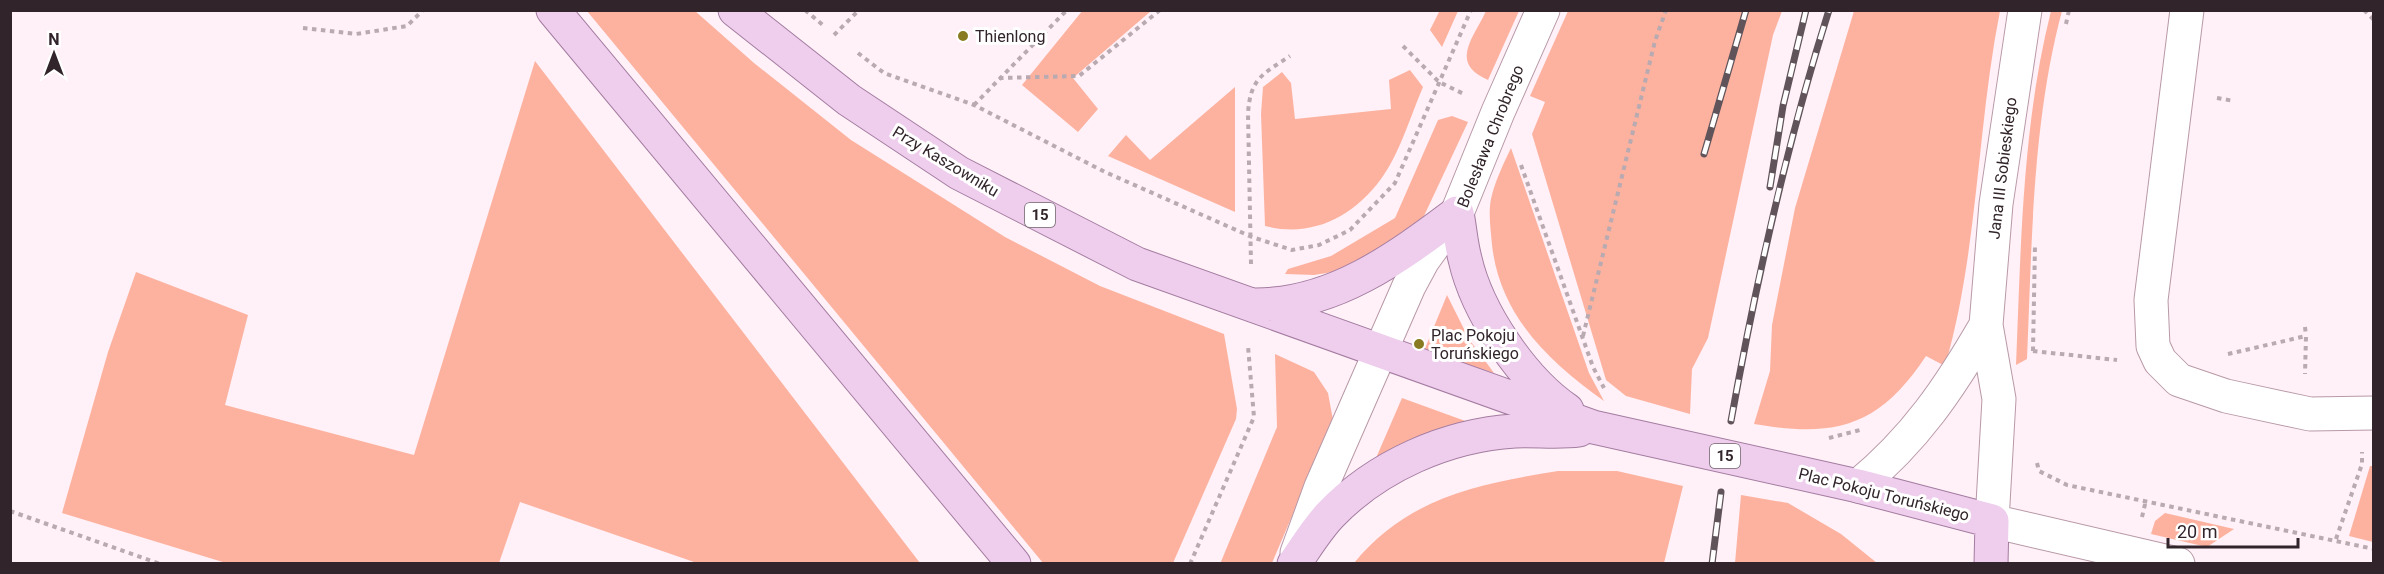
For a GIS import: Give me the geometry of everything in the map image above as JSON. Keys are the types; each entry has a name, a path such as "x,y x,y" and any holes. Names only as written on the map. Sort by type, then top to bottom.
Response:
{"main road":[{"path":"553,10 1014,564"},
{"name":"Przy Kaszowniku","path":"735,10 849,100 959,173 1137,264 1380,352"},
{"path":"1250,305 1290,302 1352,283 1384,267 1458,213 1464,259 1471,279 1507,349 1534,384 1593,427"},
{"name":"Plac Pokoju Toruńskiego","path":"1380,352 1593,427 1858,486 1992,520 1992,564"},
{"name":"Plac Pokoju Toruńskiego","path":"1294,564 1332,513 1363,487 1406,460 1475,436 1515,431 1564,432 1593,427"}],"street":[{"name":"Bolesława Chrobrego","path":"1294,564 1321,487 1380,352 1423,260 1458,213 1543,10"},
{"name":"Jana III Sobieskiego","path":"1992,520 1999,399 1986,326 1996,204 2025,10"},
{"path":"2187,10 2151,300 2153,346 2160,361 2179,380 2226,396 2310,414 2368,413"},
{"name":"Jana III Sobieskiego","path":"1858,486 1892,458 1950,388 1986,326"},
{"path":"1992,520 2178,564"}],"path":[{"path":"303,28 356,34 407,26 423,10"},
{"path":"805,10 843,41"},
{"path":"834,35 860,10"},
{"path":"974,105 1066,10"},
{"path":"999,78 1079,76 1160,10"},
{"path":"851,48 884,73 974,105 1063,153 1252,237 1292,250 1319,245 1350,230 1395,183 1471,10"},
{"path":"1583,337 1655,41 1666,10"},
{"path":"2064,32 2069,10"},
{"path":"2364,10 2373,20"},
{"path":"1402,46 1439,82"},
{"path":"1252,237 1248,114 1251,91 1260,76 1290,56"},
{"path":"1520,162 1593,367 1606,391"},
{"path":"2033,362 2035,238"},
{"path":"2305,327 2306,363"},
{"path":"2221,356 2306,336"},
{"path":"1190,564 1254,417 1247,342"},
{"path":"2033,351 2120,361"},
{"path":"2336,539 2362,464 2368,413"},
{"path":"1821,438 1867,428"},
{"path":"2067,485 2336,539 2373,549"},
{"path":"10,511 160,564"}],"shaded area":[{"path":"1083,10 1151,11 1073,78 1098,109 1078,132 1022,85"},
{"path":"1440,10 1458,11 1442,47 1430,30"},
{"path":"587,11 695,11 754,63 851,140 1005,237 1100,286 1224,334 1237,409 1236,419 1173,563 1043,563"},
{"path":"1486,11 1519,11 1488,80 1469,66 1467,58 1471,41"},
{"path":"1568,11 1782,11 1773,35 1708,338 1692,369 1690,414 1626,396 1606,380 1532,134 1545,102 1530,96"},
{"path":"1854,11 2000,11 1986,99 1971,235 1956,323 1945,366 1926,356 1891,399 1853,422 1808,429 1754,424 1770,371 1772,325 1795,208"},
{"path":"2051,11 2062,11 2052,53 2039,140 2032,228 2027,359 2016,365 2028,142 2041,54"},
{"path":"535,61 920,563 697,563 520,502 499,563 226,563 62,513 108,352 136,272 248,315 225,405 414,455"},
{"path":"1410,70 1423,87 1393,158 1381,179 1370,192 1344,214 1315,226 1282,229 1265,226 1261,114 1263,87 1282,72 1291,83 1295,119 1391,109 1389,80"},
{"path":"1235,87 1235,212 1108,156 1126,135 1150,160"},
{"path":"1452,116 1468,122 1424,216 1407,234 1339,271 1314,275 1285,274 1288,269 1331,256 1395,218 1438,120"},
{"path":"1511,148 1589,373 1604,401 1564,370 1530,335 1505,294 1492,245 1490,211 1495,186"},
{"path":"1447,295 1469,339 1494,373 1424,351"},
{"path":"1275,354 1314,372 1328,393 1333,420 1272,563 1220,564 1277,427"},
{"path":"1402,398 1468,422 1429,432 1376,458"},
{"path":"2370,466 2374,466 2373,542 2349,536"},
{"path":"1558,471 1617,471 1683,486 1664,563 1354,563 1375,541 1421,508 1473,488"},
{"path":"1741,495 1788,503 1841,534 1877,563 1735,563"},
{"path":"2165,513 2234,529 2207,547 2151,534 2155,521"}],"railway":[{"path":"1704,154 1746,10"},
{"path":"1770,187 1783,106 1806,10"},
{"path":"1731,421 1773,214 1799,112 1829,10"},
{"path":"1712,564 1721,492"}],"place":[{"name":"Thienlong","path":"963,36"},
{"name":"Plac Pokoju Toruńskiego","path":"1419,344"}]}
